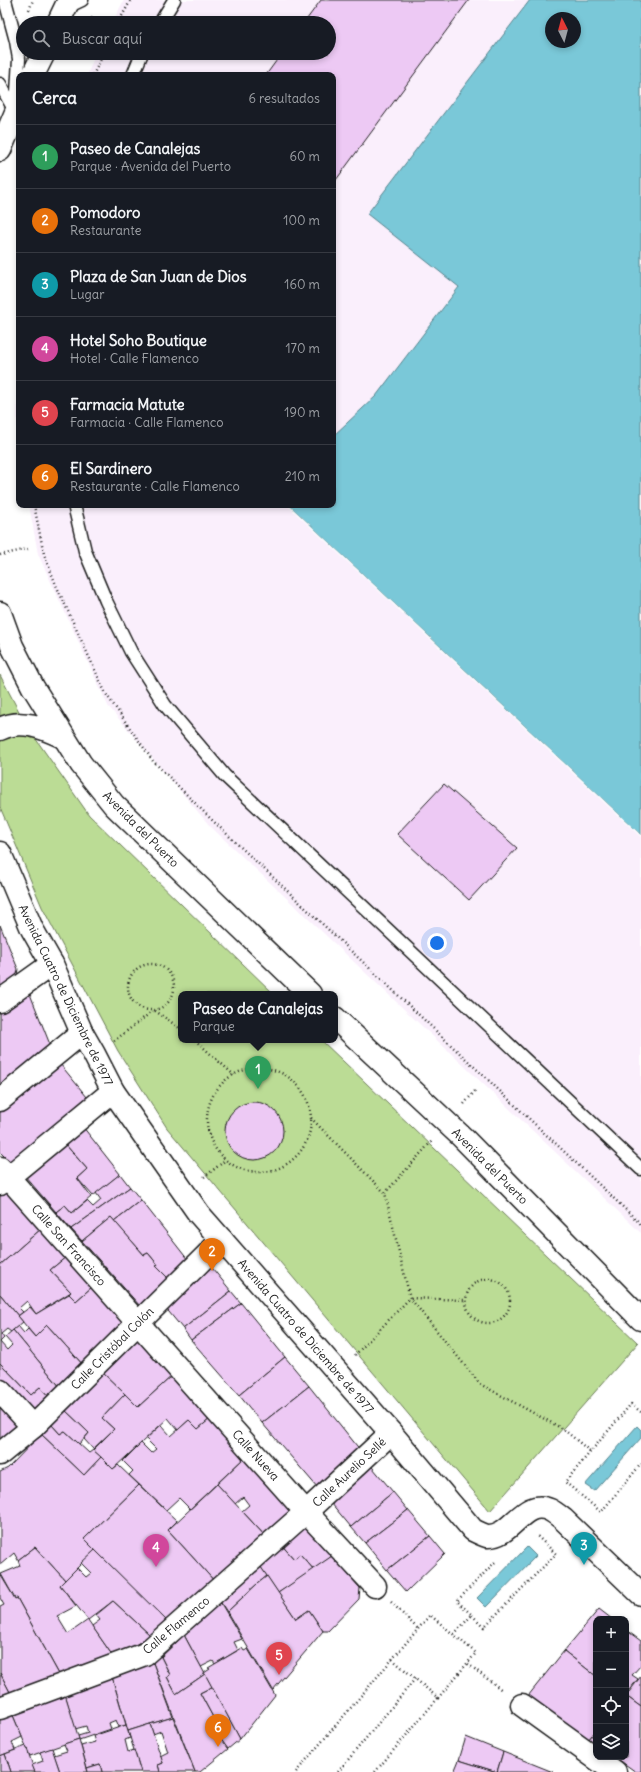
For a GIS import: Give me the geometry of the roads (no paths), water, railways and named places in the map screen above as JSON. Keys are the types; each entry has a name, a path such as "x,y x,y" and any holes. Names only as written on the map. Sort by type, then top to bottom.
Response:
{"street":[{"path":"34,72 40,60"},
{"path":"0,149 16,111"},
{"name":"Avenida del Puerto","path":"0,613 6,646 81,764 114,805 307,991"},
{"path":"0,729 18,724 40,726 63,737"},
{"name":"Avenida Cuatro de Diciembre de 1977","path":"2,862 32,929 52,964 82,1033 113,1092 199,1214 391,1433 473,1530 487,1536 501,1534 528,1510 539,1507 550,1510 563,1519 637,1590"},
{"path":"0,1001 52,964"},
{"name":"Avenida del Puerto","path":"338,1021 462,1137 641,1318"},
{"path":"0,1100 82,1033"},
{"path":"3,1176 113,1092"},
{"name":"Calle San Francisco","path":"3,1176 137,1323"},
{"name":"Calle Cristóbal Colón","path":"0,1454 33,1428 222,1240"},
{"name":"Calle Nueva","path":"137,1323 306,1512 375,1586"},
{"path":"0,1391 33,1428"},
{"name":"Calle Aurelio Sellé","path":"306,1512 391,1433"},
{"name":"Calle Flamenco","path":"0,1708 145,1654 306,1512"},
{"path":"522,1705 615,1772"}],"lane":[{"path":"6,0 16,40"},
{"path":"164,16 174,0"},
{"path":"19,60 19,72"},
{"path":"135,72 139,60"},
{"path":"0,84 16,108"},
{"path":"75,508 86,551 106,601 131,652 166,705 225,776 641,1169"}],"water":[{"path":"530,0 641,0 641,835 292,508 336,508 336,433 376,396 459,287 367,214"},
{"path":"637,1426 641,1430 641,1438 594,1491 585,1485"},
{"path":"527,1547 536,1556 486,1607 477,1598"}],"place":[{"name":"Paseo de Canalejas","path":"258,1089"},
{"name":"Pomodoro","path":"212,1271"},
{"name":"Plaza de San Juan de Dios","path":"584,1565"},
{"name":"Hotel Soho Boutique","path":"156,1567"},
{"name":"Farmacia Matute","path":"279,1675"},
{"name":"El Sardinero","path":"218,1747"}]}
